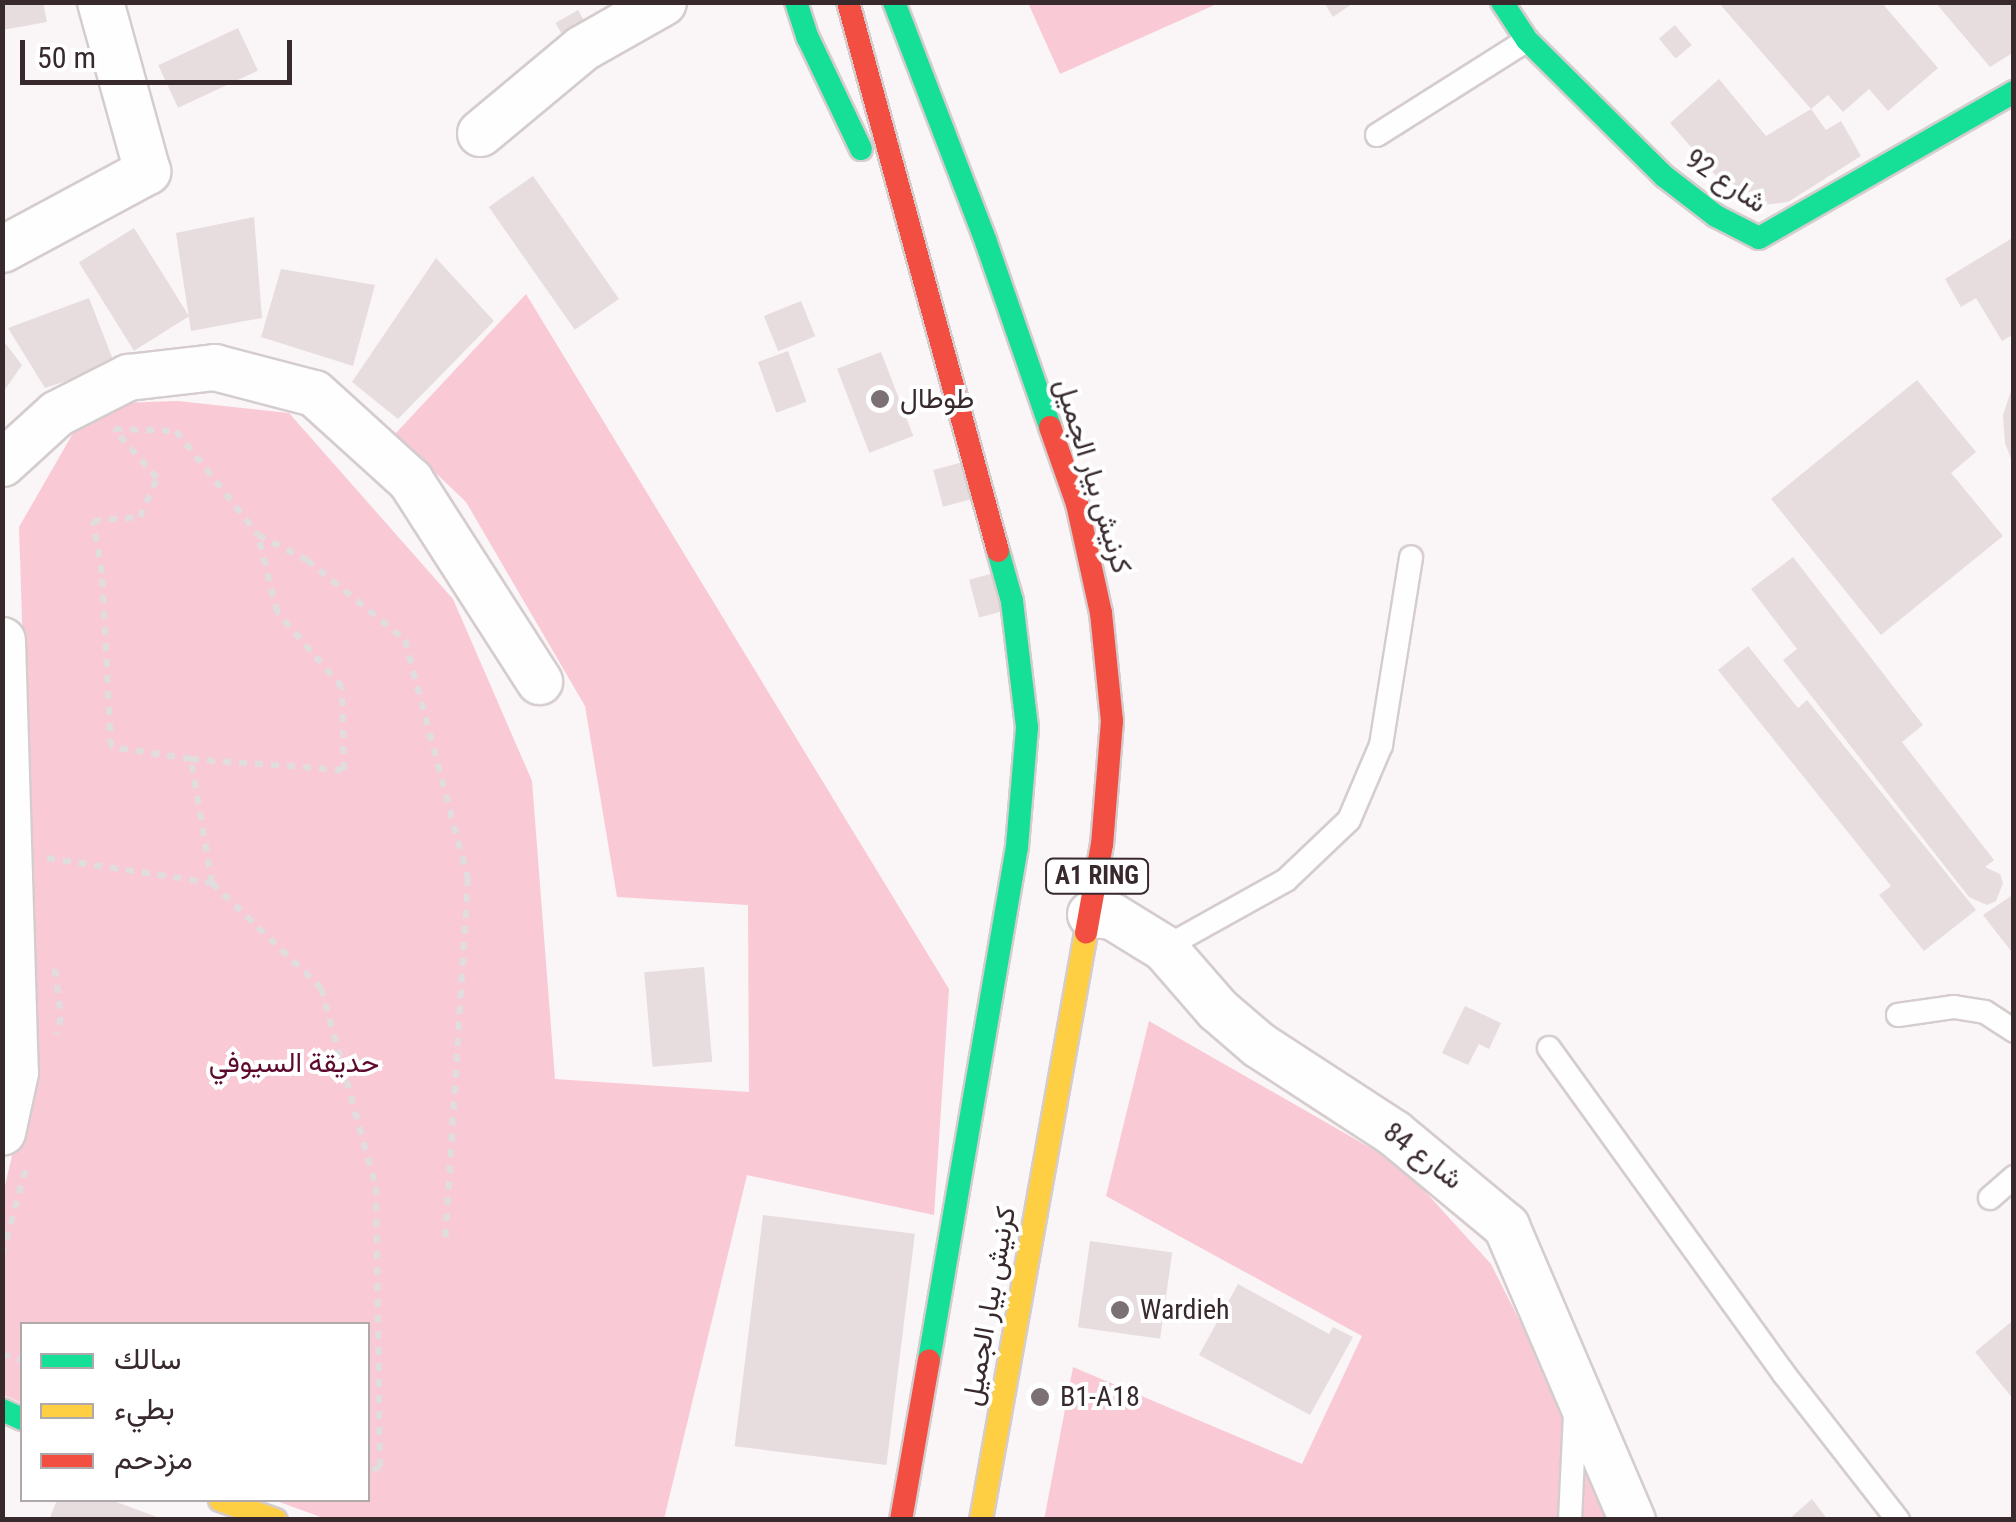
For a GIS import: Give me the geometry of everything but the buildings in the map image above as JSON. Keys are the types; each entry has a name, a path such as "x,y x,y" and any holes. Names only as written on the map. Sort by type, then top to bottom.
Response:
{"main road":[{"path":"796,2 808,38 917,264"},
{"name":"كرنيش بيار الجميل","path":"848,2 1012,601 1026,727 1020,829 999,963 901,1520"},
{"name":"كرنيش بيار الجميل","path":"894,2 986,242 1076,504 1101,613 1112,722 1102,844 981,1520"},
{"name":"شارع 92","path":"1502,2 1528,40 1689,198 1759,238 2014,92"},
{"path":"949,76 986,242"},
{"path":"226,1502 276,1520"}],"street":[{"path":"2,249 147,171 100,2"},
{"path":"480,133 582,48 663,2"},
{"path":"2,463 57,413 128,377 214,367 314,393 410,480 539,681"},
{"path":"2,640 23,1065 16,1140"},
{"name":"شارع 84","path":"1090,914 1112,916 1164,948 1218,1009 1259,1045 1394,1133 1506,1226 1576,1395"},
{"path":"1576,1395 1632,1520"}],"lane":[{"path":"1377,134 1528,40"},
{"path":"1164,948 1286,880 1349,820 1380,745 1411,557"},
{"path":"1898,1015 1954,1007 1986,1012 2014,1030"},
{"path":"1549,1048 1784,1374 1898,1520"},
{"path":"1990,1198 2014,1178"},
{"name":"شارع 84","path":"1570,1520 1576,1395"}],"path":[{"path":"114,429 176,431 258,535 278,612 342,687 344,770 190,759 111,747 102,573 93,521 140,517 157,478 114,429"},
{"path":"258,535 307,560 405,640 468,878 446,1240"},
{"path":"190,759 212,883"},
{"path":"44,875 42,857 212,883 320,988 376,1187 380,1467 370,1471"},
{"path":"23,1065 61,1017 55,964"},
{"path":"2,1255 16,1140"}],"green space":[{"path":"1028,3 1219,3 1060,74"},
{"name":"حديقة السيوفي","path":"526,294 949,989 934,1215 747,1175 664,1519 326,1519 279,1502 370,1502 370,1322 20,1322 20,1402 3,1395 3,1194 36,1054 19,527 76,428 116,403 178,401 289,413 453,599 532,781 555,1079 749,1092 748,905 617,897 585,706 466,502 395,434"},
{"path":"1149,1021 1402,1166 1491,1264 1584,1448 1615,1520 1044,1520 1073,1367 1302,1464 1362,1336 1106,1196"}],"traffic: fast":[{"path":"796,2 808,38 861,149"},
{"path":"894,2 986,242 1050,427"},
{"path":"1502,2 1527,40 1664,176 1716,216 1759,238 2014,92"},
{"path":"929,1360 1017,847 1027,727 1012,601 998,551"},
{"path":"2,1410 20,1418"}],"traffic: slow":[{"path":"981,1520 1086,933"},
{"path":"226,1502 276,1520"}],"traffic: jam":[{"path":"848,2 998,551"},
{"path":"1050,427 1077,504 1101,613 1112,721 1102,844 1086,933"},
{"path":"901,1520 929,1360"}],"place":[{"name":"طوطال","path":"880,399"},
{"name":"Wardieh","path":"1120,1310"},
{"name":"B1-A18","path":"1040,1397"}]}
